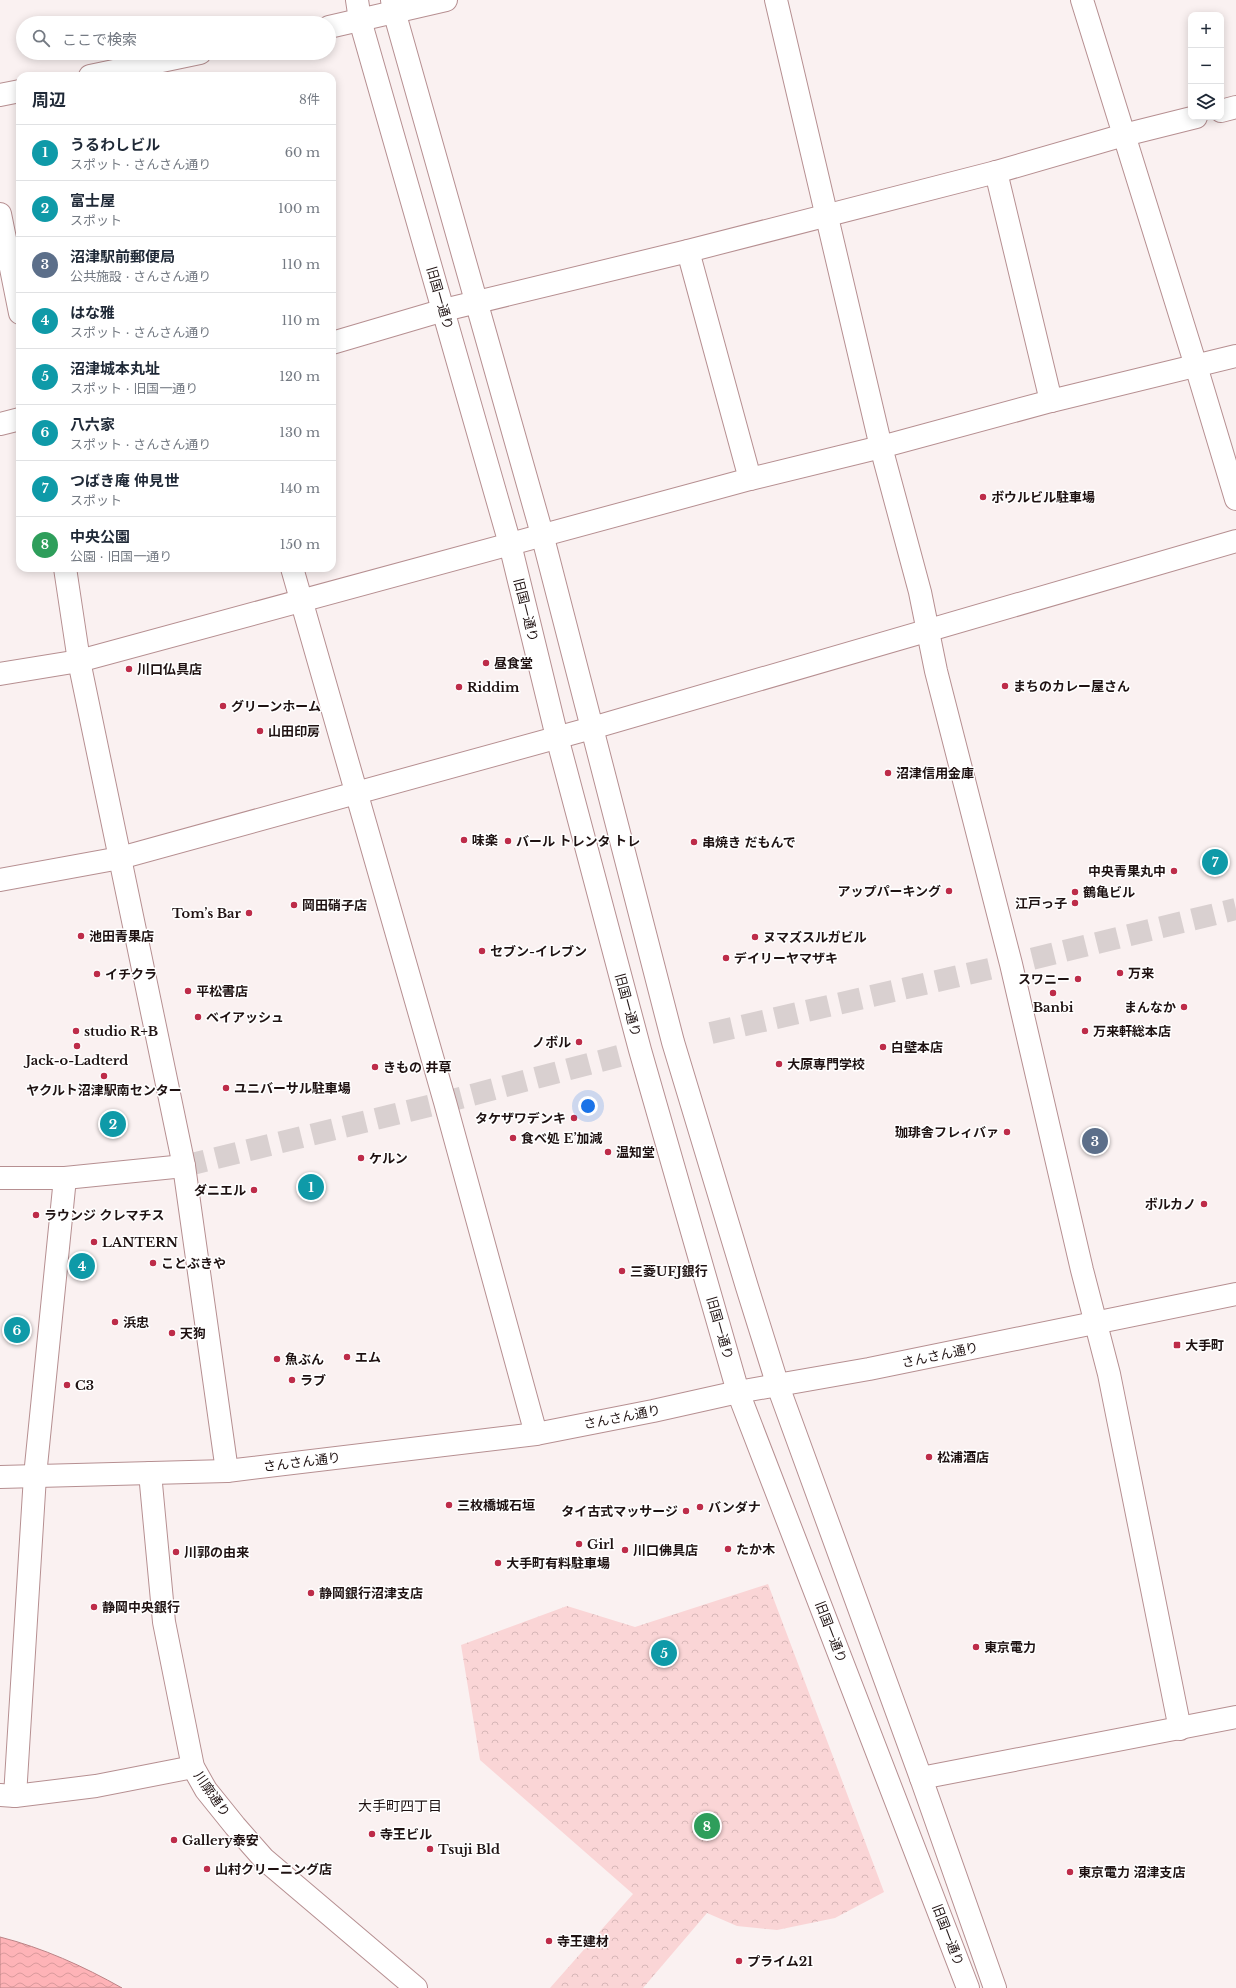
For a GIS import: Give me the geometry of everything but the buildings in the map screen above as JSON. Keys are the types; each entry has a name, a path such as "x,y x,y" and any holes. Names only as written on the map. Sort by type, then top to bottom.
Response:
{"street":[{"path":"336,23 358,10 446,0"},
{"path":"776,0 881,447 920,592 936,671 1011,964 1095,1322 1109,1374 1180,1729"},
{"path":"1082,0 1236,499"},
{"name":"旧国一通り","path":"393,6 475,302 542,534 673,1042 778,1386 921,1778 995,1988"},
{"name":"旧国一通り","path":"358,10 510,544 557,737 640,1050 738,1392 968,1988"},
{"path":"127,72 145,70 177,60"},
{"path":"0,95 16,92"},
{"path":"1224,110 1236,107"},
{"path":"336,342 444,310 688,251 827,214 996,172 1124,135 1188,119"},
{"path":"996,172 1052,401"},
{"path":"0,214 16,293"},
{"path":"688,251 750,479"},
{"path":"0,674 80,661 542,534 750,479 881,447 1052,401 1236,356"},
{"path":"0,424 16,420"},
{"path":"0,880 120,858 592,728 1236,541"},
{"path":"66,572 80,661 184,1166 227,1471"},
{"path":"293,572 447,1110 536,1434"},
{"path":"0,1178 65,1178 184,1166"},
{"path":"65,1178 35,1476 7,1796 96,1786 193,1768"},
{"name":"さんさん通り","path":"0,1477 227,1471 536,1434 653,1411 738,1392 869,1369 1236,1294"},
{"name":"川廓通り","path":"150,1473 164,1622 193,1768 206,1790 264,1859 416,1988"},
{"path":"921,1778 1236,1717"}],"green space":[{"path":"768,1584 884,1892 835,1918 777,1930 737,1926 707,1913 643,1988 550,1988 633,1894 480,1760 461,1645 567,1606 635,1627"}],"water":[{"path":"0,1937 16,1941 62,1958 93,1972 122,1988 0,1988"}],"tunnel":[{"path":"711,1033 1011,964 1236,909"},
{"path":"184,1166 445,1102 619,1056"}],"place":[{"name":"ボウルビル駐車場","path":"983,497"},
{"name":"昼食堂","path":"486,663"},
{"name":"川口仏具店","path":"129,669"},
{"name":"まちのカレー屋さん","path":"1005,686"},
{"name":"Riddim","path":"459,687"},
{"name":"グリーンホーム","path":"223,706"},
{"name":"山田印房","path":"260,731"},
{"name":"沼津信用金庫","path":"888,773"},
{"name":"味楽","path":"464,840"},
{"name":"バール トレンタ トレ","path":"508,841"},
{"name":"串焼き だもんで","path":"694,842"},
{"name":"つばき庵 仲見世","path":"1215,862"},
{"name":"中央青果丸中","path":"1174,871"},
{"name":"アップパーキング","path":"949,891"},
{"name":"鶴亀ビル","path":"1075,892"},
{"name":"江戸っ子","path":"1075,903"},
{"name":"岡田硝子店","path":"294,905"},
{"name":"Tom’s Bar","path":"249,913"},
{"name":"池田青果店","path":"81,936"},
{"name":"ヌマズスルガビル","path":"755,937"},
{"name":"セブン-イレブン","path":"482,951"},
{"name":"デイリーヤマザキ","path":"726,958"},
{"name":"万来","path":"1120,973"},
{"name":"イチクラ","path":"97,974"},
{"name":"スワニー","path":"1078,979"},
{"name":"平松書店","path":"188,991"},
{"name":"Banbi","path":"1053,993"},
{"name":"まんなか","path":"1184,1007"},
{"name":"ベイアッシュ","path":"198,1017"},
{"name":"studio R+B","path":"76,1031"},
{"name":"万来軒総本店","path":"1085,1031"},
{"name":"ノボル","path":"579,1042"},
{"name":"Jack-o-Ladterd","path":"77,1046"},
{"name":"白壁本店","path":"883,1047"},
{"name":"大原専門学校","path":"779,1064"},
{"name":"きもの 井草","path":"375,1067"},
{"name":"ヤクルト沼津駅南センター","path":"104,1076"},
{"name":"ユニバーサル駐車場","path":"226,1088"},
{"name":"タケザワデンキ","path":"574,1118"},
{"name":"富士屋","path":"113,1124"},
{"name":"珈琲舎フレィバァ","path":"1007,1132"},
{"name":"食べ処 E’加減","path":"513,1138"},
{"name":"沼津駅前郵便局","path":"1095,1141"},
{"name":"温知堂","path":"608,1152"},
{"name":"ケルン","path":"361,1158"},
{"name":"うるわしビル","path":"311,1187"},
{"name":"ダニエル","path":"254,1190"},
{"name":"ボルカノ","path":"1204,1204"},
{"name":"ラウンジ クレマチス","path":"36,1215"},
{"name":"LANTERN","path":"94,1242"},
{"name":"ことぶきや","path":"153,1263"},
{"name":"はな雅","path":"82,1266"},
{"name":"三菱UFJ銀行","path":"622,1271"},
{"name":"浜忠","path":"115,1322"},
{"name":"八六家","path":"17,1330"},
{"name":"天狗","path":"172,1333"},
{"name":"大手町","path":"1177,1345"},
{"name":"エム","path":"347,1357"},
{"name":"魚ぶん","path":"277,1359"},
{"name":"ラブ","path":"292,1380"},
{"name":"C3","path":"67,1385"},
{"name":"松浦酒店","path":"929,1457"},
{"name":"三枚橋城石垣","path":"449,1505"},
{"name":"バンダナ","path":"700,1507"},
{"name":"タイ古式マッサージ","path":"686,1511"},
{"name":"Girl","path":"579,1544"},
{"name":"たか木","path":"728,1549"},
{"name":"川口佛具店","path":"625,1550"},
{"name":"川郭の由来","path":"176,1552"},
{"name":"大手町有料駐車場","path":"498,1563"},
{"name":"静岡銀行沼津支店","path":"311,1593"},
{"name":"静岡中央銀行","path":"94,1607"},
{"name":"東京電力","path":"976,1647"},
{"name":"沼津城本丸址","path":"664,1653"},
{"name":"中央公園","path":"707,1826"},
{"name":"寺王ビル","path":"372,1834"},
{"name":"Gallery泰安","path":"174,1840"},
{"name":"Tsuji Bld","path":"430,1849"},
{"name":"山村クリーニング店","path":"207,1869"},
{"name":"東京電力 沼津支店","path":"1070,1872"},
{"name":"寺王建材","path":"549,1941"},
{"name":"プライム21","path":"739,1961"}],"district":[{"name":"大手町四丁目","path":"400,1806"}]}
